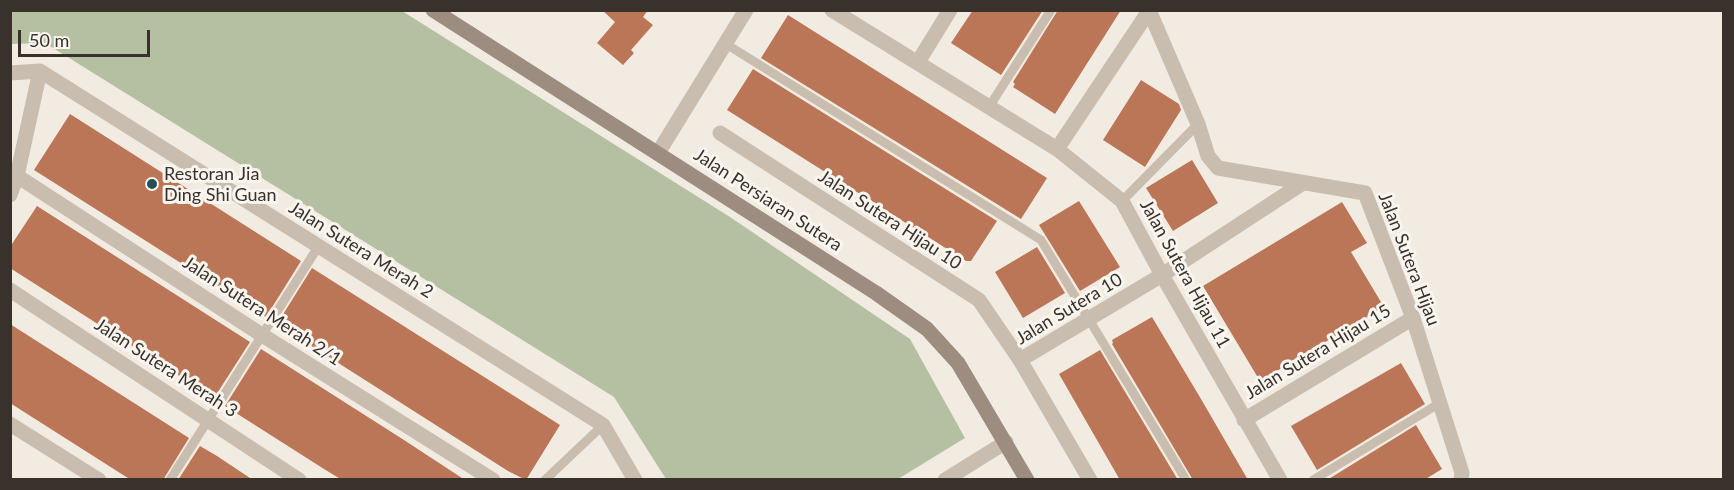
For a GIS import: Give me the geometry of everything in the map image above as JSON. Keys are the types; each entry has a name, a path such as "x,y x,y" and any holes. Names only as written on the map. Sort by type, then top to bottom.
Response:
{"street":[{"name":"Jalan Persiaran Sutera","path":"433,10 876,293 927,329 958,363 1027,480"},
{"path":"658,153 746,10"},
{"name":"Jalan Sutera Hijau 11","path":"832,10 848,15 918,63 1057,149 1122,201 1280,480"},
{"path":"918,63 950,10"},
{"path":"1057,149 1149,11"},
{"name":"Jalan Sutera Hijau","path":"1149,11 1198,124 1208,156 1218,168 1365,193 1413,318 1461,476"},
{"path":"10,73 40,71 10,195"},
{"name":"Jalan Sutera Merah 2","path":"40,71 603,425 635,480"},
{"name":"Jalan Sutera Hijau 10","path":"720,133 979,300 1020,360"},
{"name":"Jalan Sutera Merah 2/1","path":"14,176 493,480"},
{"name":"Jalan Sutera 10","path":"1090,480 1020,360 1162,275 1304,183"},
{"name":"Jalan Sutera Merah 3","path":"10,290 299,480"},
{"name":"Jalan Sutera Hijau 15","path":"1245,420 1413,318"},
{"path":"10,423 99,480"},
{"path":"945,480 1006,442"}],"lane":[{"path":"989,107 1051,10"},
{"path":"726,44 1041,240 1186,480"},
{"path":"1122,201 1198,124"},
{"path":"170,480 318,247"},
{"path":"1313,480 1440,403"},
{"path":"545,480 603,425"}],"green space":[{"path":"10,11 402,11 730,217 910,339 965,438 898,479 666,479 614,397 45,43 11,44"}],"building":[{"path":"602,10 648,10 643,17 653,25 631,50 634,53 623,65 597,43 615,22"},
{"path":"973,10 1043,10 1001,75 951,43"},
{"path":"1058,10 1121,10 1055,114 1013,87 1015,84 1013,82"},
{"path":"788,15 1047,178 1021,219 761,58"},
{"path":"753,69 997,221 971,261 966,261 727,110"},
{"path":"1141,80 1179,104 1181,110 1145,167 1103,140"},
{"path":"70,114 301,261 266,317 34,170"},
{"path":"1192,160 1218,203 1173,231 1146,188"},
{"path":"1079,201 1120,267 1080,291 1039,225"},
{"path":"1342,202 1367,243 1351,252 1384,307 1260,381 1203,286"},
{"path":"37,206 250,342 214,398 10,268 10,247"},
{"path":"1037,247 1065,293 1023,318 995,272"},
{"path":"312,268 560,425 526,480 508,471 277,324"},
{"path":"1152,317 1248,480 1193,480 1112,344 1112,340"},
{"path":"10,324 189,438 163,480 131,480 10,403"},
{"path":"261,349 465,480 342,480 225,406"},
{"path":"1100,350 1178,480 1120,480 1059,374"},
{"path":"1401,363 1425,404 1317,470 1291,426"},
{"path":"1416,425 1442,469 1424,480 1327,480"},
{"path":"200,446 217,456 253,480 178,480"}],"place":[{"name":"Restoran Jia Ding Shi Guan","path":"152,184"}]}
